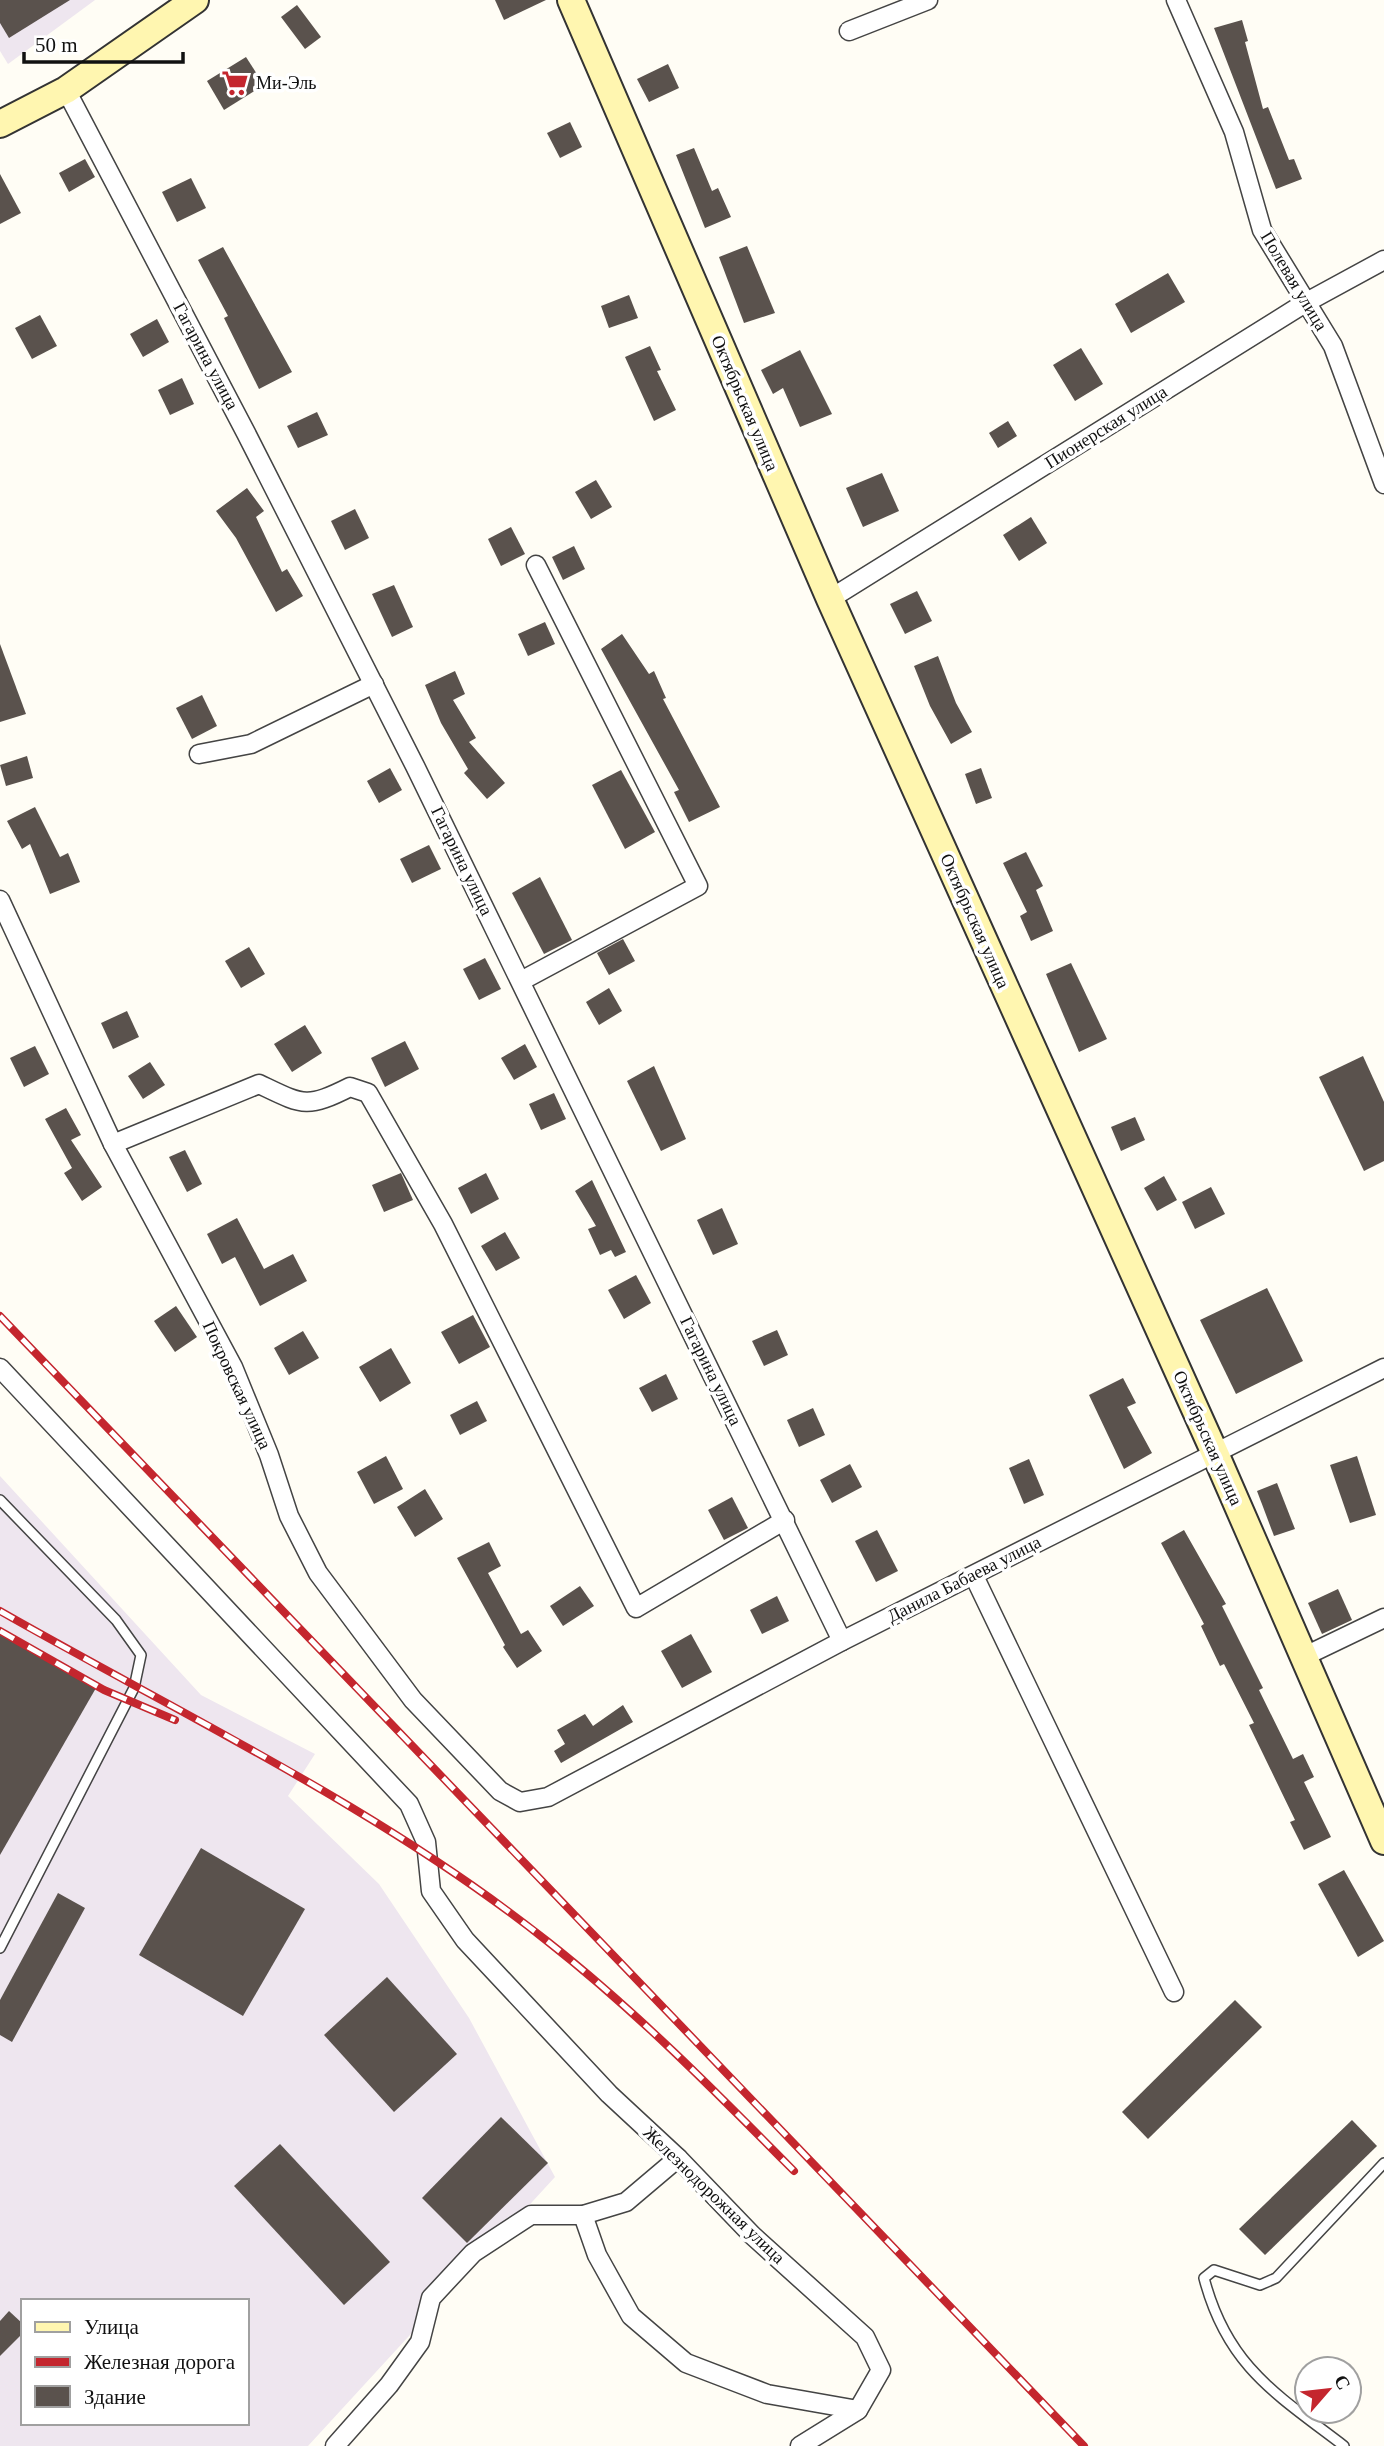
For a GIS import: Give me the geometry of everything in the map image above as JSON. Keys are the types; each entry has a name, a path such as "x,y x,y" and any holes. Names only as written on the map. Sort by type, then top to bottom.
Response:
{"street":[{"path":"0,124 66,90 195,0"},
{"name":"Октябрьская улица","path":"571,0 830,599 1214,1451 1384,1841"},
{"path":"849,31 928,0"},
{"name":"Полевая улица","path":"1176,0 1234,132 1262,230 1333,346 1384,484"},
{"name":"Гагарина улица","path":"66,90 374,684 842,1641"},
{"name":"Пионерская улица","path":"830,599 1305,303 1384,260"},
{"path":"521,981 698,886 536,565"},
{"path":"199,754 251,744 374,684"},
{"name":"Покровская улица","path":"0,900 113,1144 233,1367 269,1455 289,1516 318,1573 413,1700 500,1791 520,1802 548,1797"},
{"path":"113,1144 260,1084 300,1104 323,1101 350,1087 368,1093 443,1224 636,1608 785,1520"},
{"name":"Железнодорожная улица","path":"0,1367 409,1804 426,1842 431,1891 465,1940 609,2094 678,2158 752,2235 865,2337 881,2370 858,2410 800,2446"},
{"name":"Данила Бабаева улица","path":"548,1797 842,1641 974,1576 1214,1451 1384,1368"},
{"path":"974,1576 1174,1992"},
{"path":"1303,1657 1384,1618"},
{"path":"335,2446 412,2353 419,2342 431,2298 473,2252 531,2215 583,2215 626,2202 678,2158"},
{"path":"583,2215 597,2255 631,2316 686,2364 767,2394 858,2410"}],"lane":[{"path":"0,1500 116,1620 141,1655 134,1688 0,1948"},
{"path":"1344,2446 1262,2384 1248,2369 1224,2330 1204,2278 1214,2270 1260,2285 1276,2278 1384,2163"}],"shaded area":[{"path":"0,0 95,0 8,64 0,51"},
{"path":"0,1476 201,1695 315,1754 288,1796 379,1884 469,2018 555,2177 308,2446 0,2446"}],"building":[{"path":"0,0 70,0 9,38 0,23"},
{"path":"495,0 546,0 504,20"},
{"path":"297,5 321,37 305,49 281,17"},
{"path":"1242,20 1248,41 1245,42 1263,109 1268,107 1289,160 1294,159 1302,179 1276,189 1214,28"},
{"name":"Ми-Эль","path":"246,57 264,85 224,110 207,81"},
{"path":"668,64 679,88 649,102 637,79"},
{"path":"570,122 582,147 560,158 547,133"},
{"path":"694,148 712,191 718,188 731,217 705,228 676,155"},
{"path":"85,159 95,177 69,192 59,173"},
{"path":"0,174 21,213 0,224"},
{"path":"191,178 206,208 177,222 162,192"},
{"path":"747,246 775,313 744,323 719,257"},
{"path":"223,247 292,372 259,389 224,318 228,316 198,260"},
{"path":"1168,273 1185,302 1131,333 1115,304"},
{"path":"629,295 638,318 609,328 601,306"},
{"path":"40,315 57,346 32,359 15,328"},
{"path":"157,319 169,342 143,357 130,334"},
{"path":"650,346 661,370 657,371 676,410 654,421 625,357"},
{"path":"1081,348 1103,384 1075,401 1053,365"},
{"path":"800,350 832,414 800,427 783,388 773,394 761,370"},
{"path":"182,378 194,404 170,415 158,390"},
{"path":"317,412 328,435 298,448 287,426"},
{"path":"1008,421 1017,436 998,448 989,433"},
{"path":"882,473 899,511 863,527 846,488"},
{"path":"596,480 612,507 591,519 575,492"},
{"path":"247,488 264,511 256,517 282,572 287,569 303,596 276,612 236,538 216,511"},
{"path":"355,509 369,538 345,550 331,521"},
{"path":"1031,517 1047,543 1019,561 1003,535"},
{"path":"511,527 525,554 501,566 488,539"},
{"path":"574,546 585,569 563,580 552,557"},
{"path":"394,585 413,627 392,637 372,594"},
{"path":"917,591 932,621 905,634 890,604"},
{"path":"545,622 555,644 528,656 518,634"},
{"path":"622,634 649,674 654,671 666,698 663,699 720,807 689,822 674,792 679,790 601,649"},
{"path":"0,644 26,714 0,722"},
{"path":"938,656 956,703 972,732 951,744 930,706 914,666"},
{"path":"455,671 465,694 453,700 476,738 469,742 505,783 487,799 464,773 468,769 441,723 425,685"},
{"path":"202,695 217,726 192,739 176,708"},
{"path":"27,756 33,778 6,786 0,765"},
{"path":"390,768 402,790 379,803 367,781"},
{"path":"981,768 992,798 976,804 965,774"},
{"path":"621,770 655,832 625,849 592,785"},
{"path":"35,807 60,857 68,853 80,882 50,894 30,844 22,849 7,821"},
{"path":"429,845 441,869 412,883 400,859"},
{"path":"1026,852 1043,886 1036,890 1053,931 1031,941 1020,916 1027,912 1003,863"},
{"path":"540,877 572,940 544,954 512,893"},
{"path":"623,939 635,961 609,975 597,953"},
{"path":"249,947 265,974 241,988 225,961"},
{"path":"485,958 501,989 479,1000 463,969"},
{"path":"1071,963 1107,1039 1079,1052 1046,974"},
{"path":"609,988 622,1011 599,1025 586,1002"},
{"path":"127,1011 139,1037 113,1049 101,1023"},
{"path":"305,1025 322,1053 292,1072 274,1044"},
{"path":"405,1041 419,1069 385,1087 371,1058"},
{"path":"525,1044 537,1067 514,1080 501,1058"},
{"path":"35,1046 49,1074 24,1087 10,1058"},
{"path":"1363,1056 1384,1102 1384,1161 1364,1171 1319,1077"},
{"path":"150,1062 165,1085 143,1099 128,1076"},
{"path":"654,1066 686,1139 661,1151 627,1081"},
{"path":"554,1093 566,1119 541,1130 529,1104"},
{"path":"66,1108 81,1135 71,1140 102,1187 82,1201 64,1173 72,1168 45,1119"},
{"path":"1135,1117 1145,1140 1121,1151 1111,1127"},
{"path":"185,1150 202,1184 187,1192 169,1157"},
{"path":"401,1173 413,1200 384,1212 372,1185"},
{"path":"486,1173 499,1199 471,1214 458,1188"},
{"path":"1164,1176 1177,1200 1157,1211 1144,1188"},
{"path":"592,1180 626,1252 615,1257 611,1250 600,1255 588,1229 596,1226 575,1191"},
{"path":"1211,1187 1225,1214 1195,1229 1182,1202"},
{"path":"722,1208 738,1244 713,1255 697,1220"},
{"path":"237,1218 264,1269 293,1254 307,1281 260,1306 235,1257 222,1264 207,1234"},
{"path":"505,1232 520,1258 496,1271 481,1246"},
{"path":"636,1275 651,1303 624,1319 608,1290"},
{"path":"1267,1288 1303,1361 1236,1394 1200,1320"},
{"path":"176,1306 197,1337 175,1352 154,1321"},
{"path":"473,1315 490,1347 459,1364 441,1332"},
{"path":"777,1330 788,1355 764,1366 752,1341"},
{"path":"303,1331 319,1358 289,1375 274,1348"},
{"path":"391,1348 411,1383 380,1402 359,1367"},
{"path":"666,1374 678,1399 652,1412 639,1388"},
{"path":"1123,1378 1136,1403 1127,1407 1152,1453 1124,1469 1089,1395"},
{"path":"477,1401 487,1421 460,1435 450,1415"},
{"path":"813,1408 825,1435 799,1447 787,1420"},
{"path":"386,1456 403,1489 374,1504 357,1472"},
{"path":"1357,1456 1376,1515 1350,1523 1330,1465"},
{"path":"1029,1459 1044,1495 1024,1504 1009,1468"},
{"path":"850,1464 862,1487 832,1503 820,1480"},
{"path":"1277,1483 1295,1529 1274,1536 1257,1491"},
{"path":"425,1489 443,1519 415,1537 397,1507"},
{"path":"732,1497 748,1528 724,1540 708,1510"},
{"path":"877,1530 898,1571 876,1582 855,1541"},
{"path":"1184,1530 1226,1604 1222,1606 1263,1688 1259,1690 1293,1759 1303,1754 1314,1777 1304,1782 1331,1837 1304,1850 1290,1822 1295,1820 1249,1725 1254,1723 1224,1664 1220,1666 1201,1626 1204,1624 1161,1543"},
{"path":"489,1542 501,1566 488,1573 521,1634 528,1630 542,1651 517,1668 503,1647 505,1645 457,1558"},
{"path":"580,1586 594,1606 563,1626 550,1606"},
{"path":"1338,1589 1352,1620 1322,1634 1308,1603"},
{"path":"777,1596 789,1621 762,1634 750,1610"},
{"path":"0,1634 96,1688 0,1855"},
{"path":"691,1634 712,1672 682,1688 661,1651"},
{"path":"623,1705 633,1722 561,1763 554,1751 565,1744 557,1730 585,1714 593,1726"},
{"path":"201,1848 305,1909 243,2016 139,1955"},
{"path":"1344,1870 1384,1941 1358,1957 1318,1884"},
{"path":"58,1893 85,1908 12,2042 0,2035 0,2000"},
{"path":"387,1977 457,2054 394,2112 324,2035"},
{"path":"1235,2000 1262,2027 1148,2139 1122,2112"},
{"path":"501,2117 548,2163 467,2243 422,2198"},
{"path":"1352,2120 1377,2146 1265,2255 1239,2229"},
{"path":"280,2144 390,2262 344,2305 234,2186"},
{"path":"9,2311 21,2322 21,2335 0,2356 0,2321"}],"railway":[{"path":"0,1316 1084,2446"},
{"path":"0,1611 349,1806 483,1893 612,1995 705,2082 794,2171"},
{"path":"0,1631 104,1690 175,1720"}],"place":[{"name":"Ми-Эль","path":"235,83"}]}
